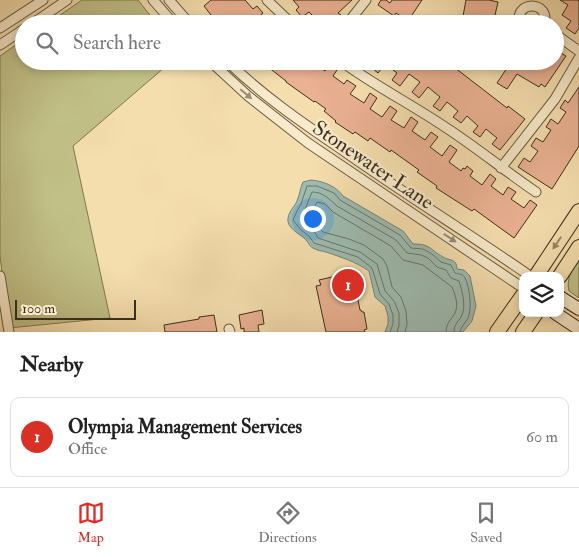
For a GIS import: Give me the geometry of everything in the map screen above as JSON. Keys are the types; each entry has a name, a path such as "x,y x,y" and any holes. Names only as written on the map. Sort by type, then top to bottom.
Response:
{"main road":[{"path":"539,272 579,211"},
{"path":"563,272 579,247"},
{"path":"564,299 579,309"},
{"path":"497,332 519,301"},
{"path":"523,332 533,317"},
{"path":"561,317 579,330"}],"street":[{"path":"20,15 43,0"},
{"path":"45,15 67,0"},
{"path":"153,0 166,15"},
{"path":"170,0 182,15"},
{"path":"267,0 283,15"},
{"path":"354,15 366,0"},
{"path":"520,15 525,7 534,5 544,12 544,15"},
{"path":"0,28 15,18"},
{"path":"0,45 15,35"},
{"path":"564,40 579,51"},
{"path":"501,168 555,99 579,58"},
{"name":"Stonewater Lane","path":"220,70 253,100 308,143 519,285"},
{"name":"Stonewater Lane","path":"236,70 253,86 299,121 524,272"},
{"path":"353,70 368,81 447,128 536,192"},
{"path":"0,276 8,332"},
{"path":"0,327 8,332"}],"shaded area":[{"path":"82,0 138,0 150,15 60,15"},
{"path":"15,45 15,70 162,70 73,146 110,318 9,328 0,256 0,56"},
{"path":"579,259 579,298 569,291 568,282 570,274"}],"water":[{"path":"311,180 333,187 343,196 403,231 413,244 430,247 443,257 454,261 457,269 464,270 470,276 476,306 472,321 463,332 385,332 388,316 385,306 375,297 369,271 348,260 313,248 289,224 289,215 297,201 303,182"}],"building":[{"path":"211,0 245,0 253,9 257,6 263,13 261,15 211,15 204,6"},
{"path":"293,0 352,0 338,13 341,15 312,15 309,12 300,15 296,10 299,7"},
{"path":"381,0 386,0 390,3 392,0 422,0 412,15 399,15 396,13 393,15 378,5"},
{"path":"466,0 498,2 495,15 463,15"},
{"path":"560,0 579,0 579,28 575,34 566,28 571,21 562,15 568,5"},
{"path":"272,70 337,70 333,76 344,84 347,80 356,86 350,94 364,103 370,93 377,98 370,109 382,117 390,106 397,111 391,120 404,128 411,117 418,122 412,131 425,140 431,132 438,137 430,147 442,156 450,145 457,150 449,162 461,171 467,166 473,171 470,176 482,185 490,174 496,179 491,186 503,195 508,187 516,192 511,199 524,208 530,200 537,205 514,238 474,209 472,211 436,188 437,186 417,172 419,170 391,150 390,152 370,138 368,141 355,132 353,134 335,122 324,111 326,109"},
{"path":"393,70 458,70 507,108 508,106 525,119 500,150 492,144 497,138 486,129 480,137 473,132 478,126 467,116 461,123 453,117 458,111 447,102 440,111 433,106 440,97 428,87 419,98 412,92 420,82 409,74 400,86 392,80 397,73"},
{"path":"506,70 557,70 545,87 541,84 539,87 517,74 507,89 497,83"},
{"path":"579,87 579,146 552,189 518,167 524,158 530,162 538,151 531,146 536,138 543,142 551,130 546,127 551,119 558,124 566,112 560,108 565,100 568,103"},
{"path":"349,273 349,277 357,275 360,289 356,290 360,310 364,312 367,329 364,330 365,332 326,332 316,286 321,285 319,280"},
{"path":"262,310 264,324 258,325 259,332 244,332 244,328 241,329 239,315"},
{"path":"214,315 217,332 165,332 164,325"}],"place":[{"name":"Olympia Management Services","path":"348,285"}]}
